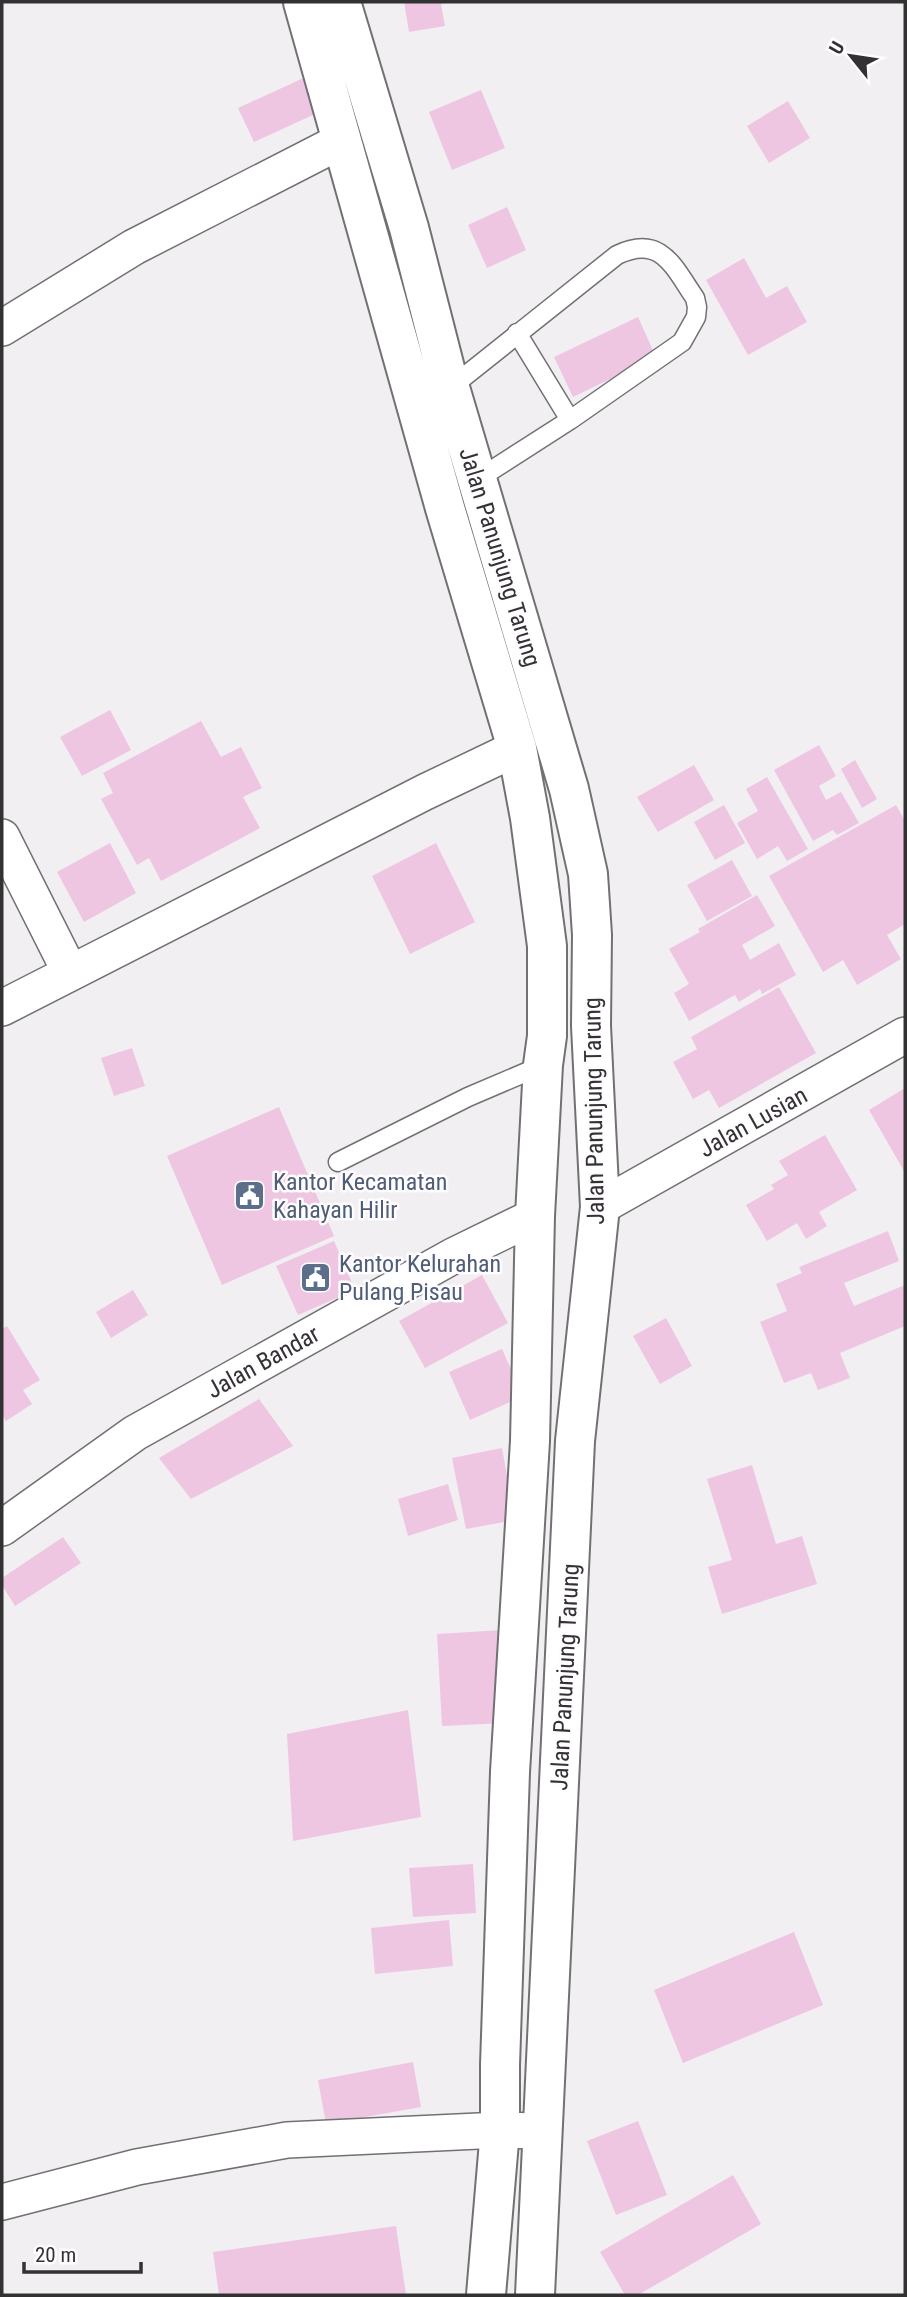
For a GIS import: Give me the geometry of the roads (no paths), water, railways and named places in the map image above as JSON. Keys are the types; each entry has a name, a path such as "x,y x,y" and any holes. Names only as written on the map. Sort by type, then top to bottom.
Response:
{"street":[{"name":"Jalan Panunjung Tarung","path":"303,2 445,508 517,748 530,818 547,946 530,1441 510,1772 500,2130 486,2295"},
{"name":"Jalan Panunjung Tarung","path":"341,2 409,228 450,387 569,789 588,874 592,935 591,1026 600,1207 575,1441 535,2295"},
{"path":"2,328 134,247 341,141"},
{"path":"368,233 409,228"},
{"path":"2,1007 517,748"},
{"path":"2,837 70,972"},
{"path":"545,1050 591,1026"},
{"name":"Jalan Lusian","path":"600,1207 905,1035"},
{"name":"Jalan Bandar","path":"2,1528 135,1433 453,1256 536,1216"},
{"path":"530,1441 575,1441"},
{"path":"2,2202 137,2166 287,2140 500,2130 542,2131"}],"lane":[{"path":"450,387 617,256 630,249 642,247 660,252 695,298 696,317 682,342 570,420 478,479"},
{"path":"517,333 570,420"},
{"path":"338,1162 468,1097 545,1050"}],"place":[{"name":"Kantor Kecamatan Kahayan Hilir","path":"250,1196"},
{"name":"Kantor Kelurahan Pulang Pisau","path":"316,1278"}]}
